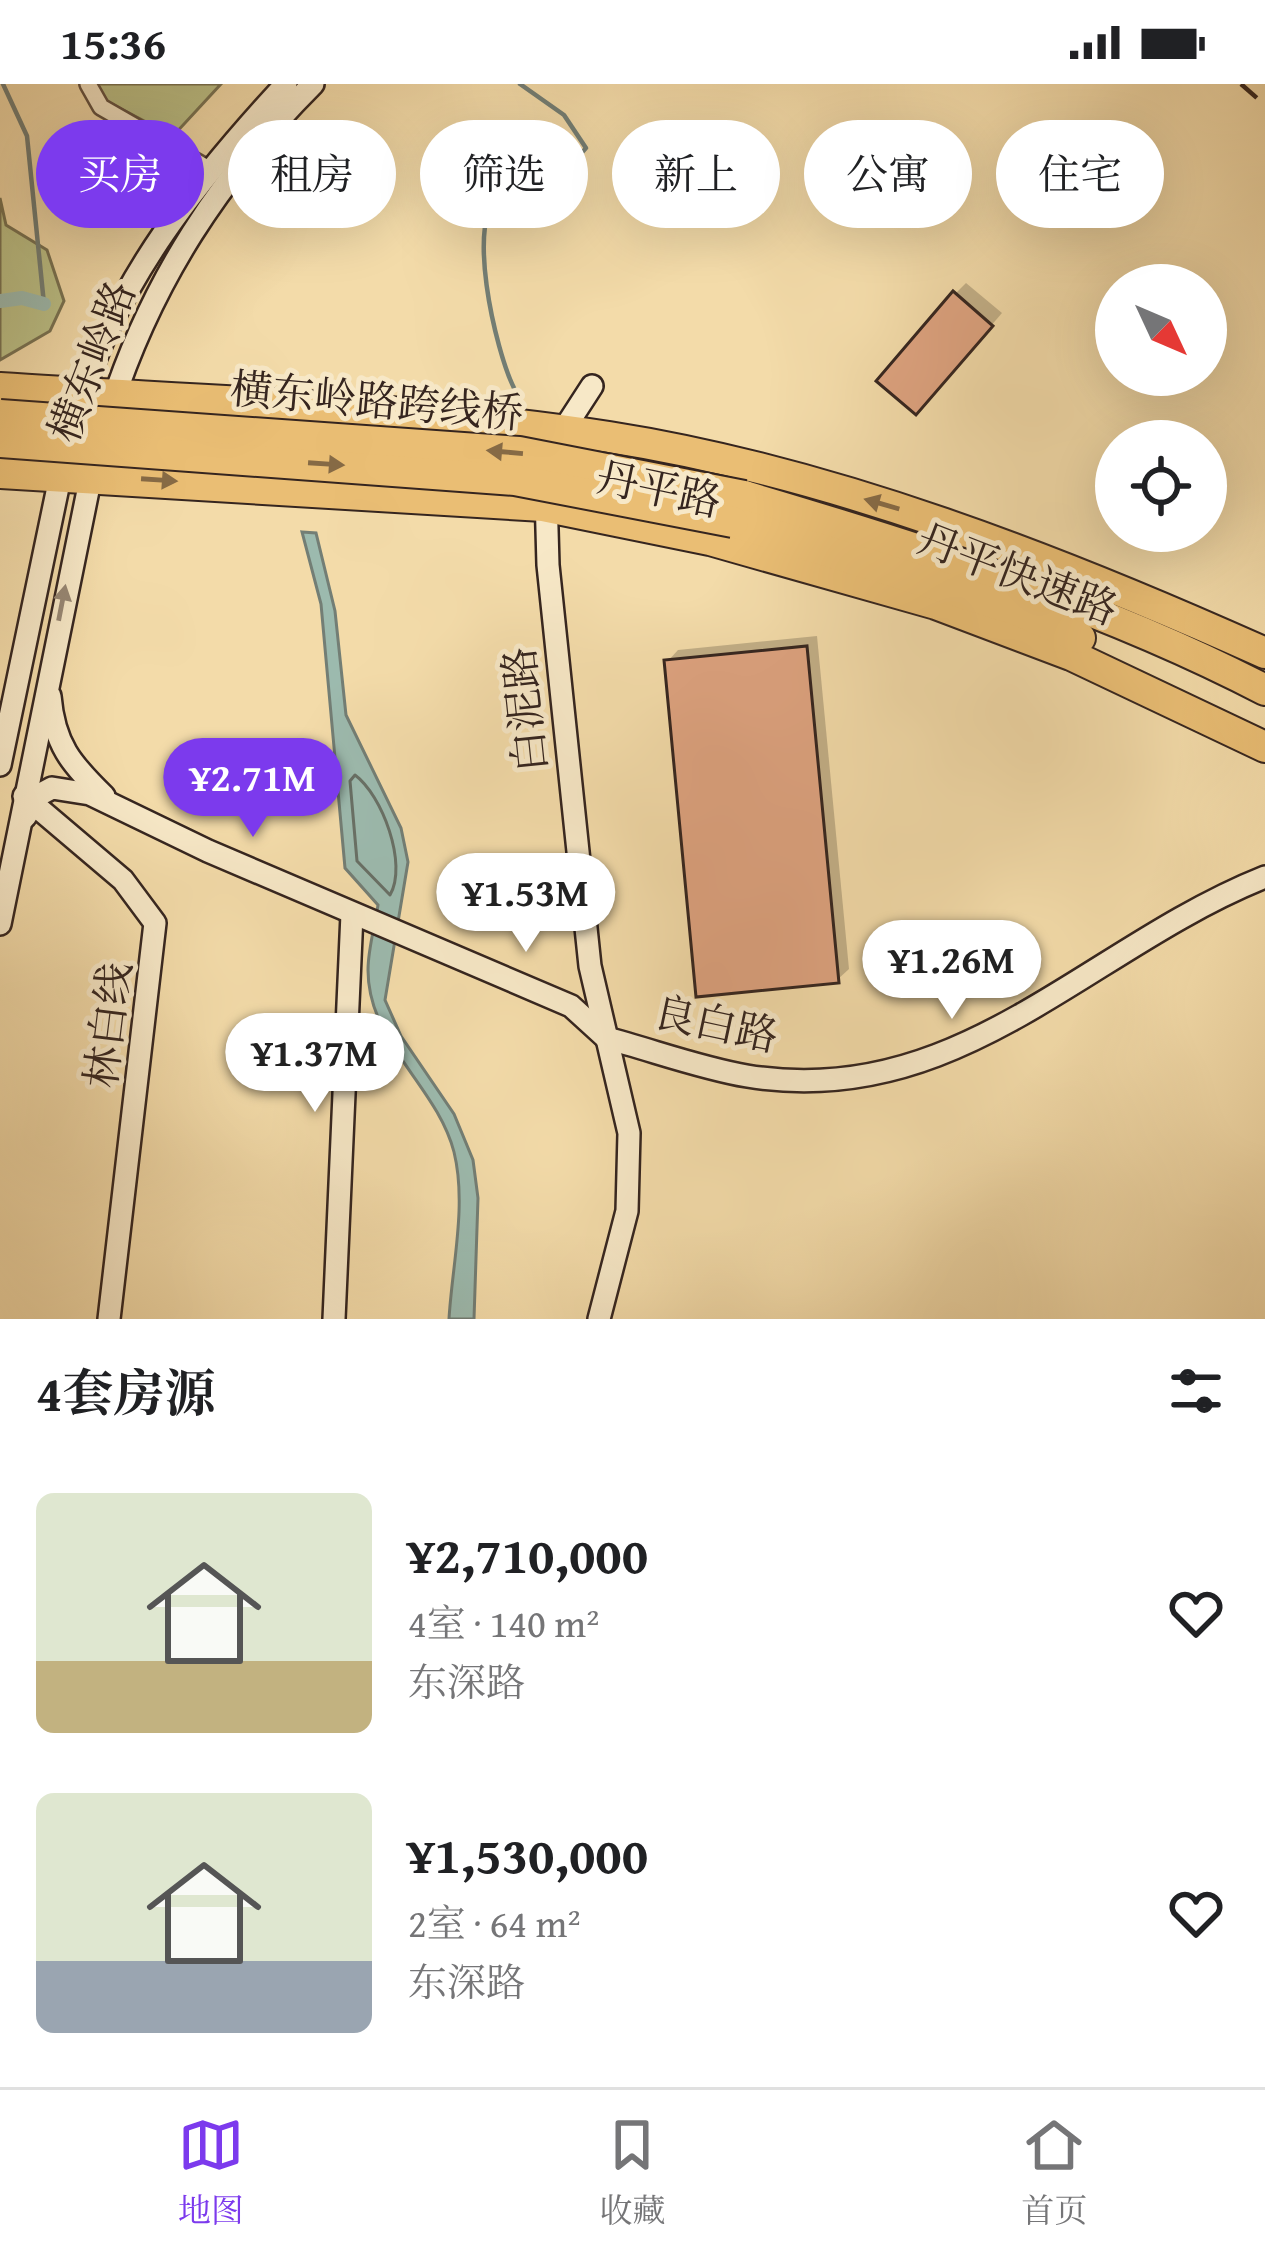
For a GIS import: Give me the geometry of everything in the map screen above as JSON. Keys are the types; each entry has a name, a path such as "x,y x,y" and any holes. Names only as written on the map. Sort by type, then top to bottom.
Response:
{"highway":[{"name":"丹平路","path":"0,388 418,414 610,437 948,523 1265,652"},
{"name":"横东岭路跨线桥","path":"0,415 519,452 738,509"},
{"name":"横东岭路跨线桥","path":"0,442 515,480 738,509"},
{"name":"丹平路","path":"0,473 543,506 710,540 936,604 1136,685 1265,747"},
{"name":"丹平快速路","path":"738,509 880,536 1024,589 1260,688"},
{"name":"丹平快速路","path":"738,509 1016,610 1265,725"},
{"path":"1156,604 1260,688"},
{"path":"1136,685 1232,708"}],"street":[{"path":"88,84 101,107 209,169"},
{"name":"横东岭路","path":"0,924 13,844 28,800 49,672 83,393 175,214 286,84"},
{"name":"横东岭路","path":"0,765 3,730 75,475 115,395 147,311 180,247 221,185 313,84"},
{"name":"白泥路","path":"592,386 559,432 543,506 588,946 629,1133 627,1211 599,1319"},
{"path":"49,672 52,724 64,756 113,805"},
{"path":"28,800 66,787 113,805 571,1006 606,1038"},
{"name":"林白线","path":"28,800 123,880 155,923 109,1319"},
{"name":"良白路","path":"606,1038 748,1076 837,1080 915,1065 974,1044 1265,877"},
{"path":"334,1319 362,918"}],"green space":[{"path":"94,84 221,84 188,120 142,120 108,102"},
{"path":"0,198 6,225 47,250 64,301 50,331 0,360"}],"water":[{"path":"302,532 316,533 335,611 346,715 401,828 408,862 385,1000 401,1036 454,1114 473,1160 478,1198 474,1319 449,1319 459,1214 454,1152 433,1106 379,1020 371,996 368,962 378,905 345,868 321,604"}],"building":[{"path":"953,291 993,326 916,415 876,381"},
{"path":"807,646 839,983 696,997 664,660"}],"waterway":[{"path":"3,84 27,136 44,304"},
{"path":"514,388 499,346 487,285 485,227 491,205 502,191 568,163 586,148 564,115 520,84"},
{"path":"0,301 22,298 44,304"}],"railway":[{"path":"1241,84 1265,105"}]}
